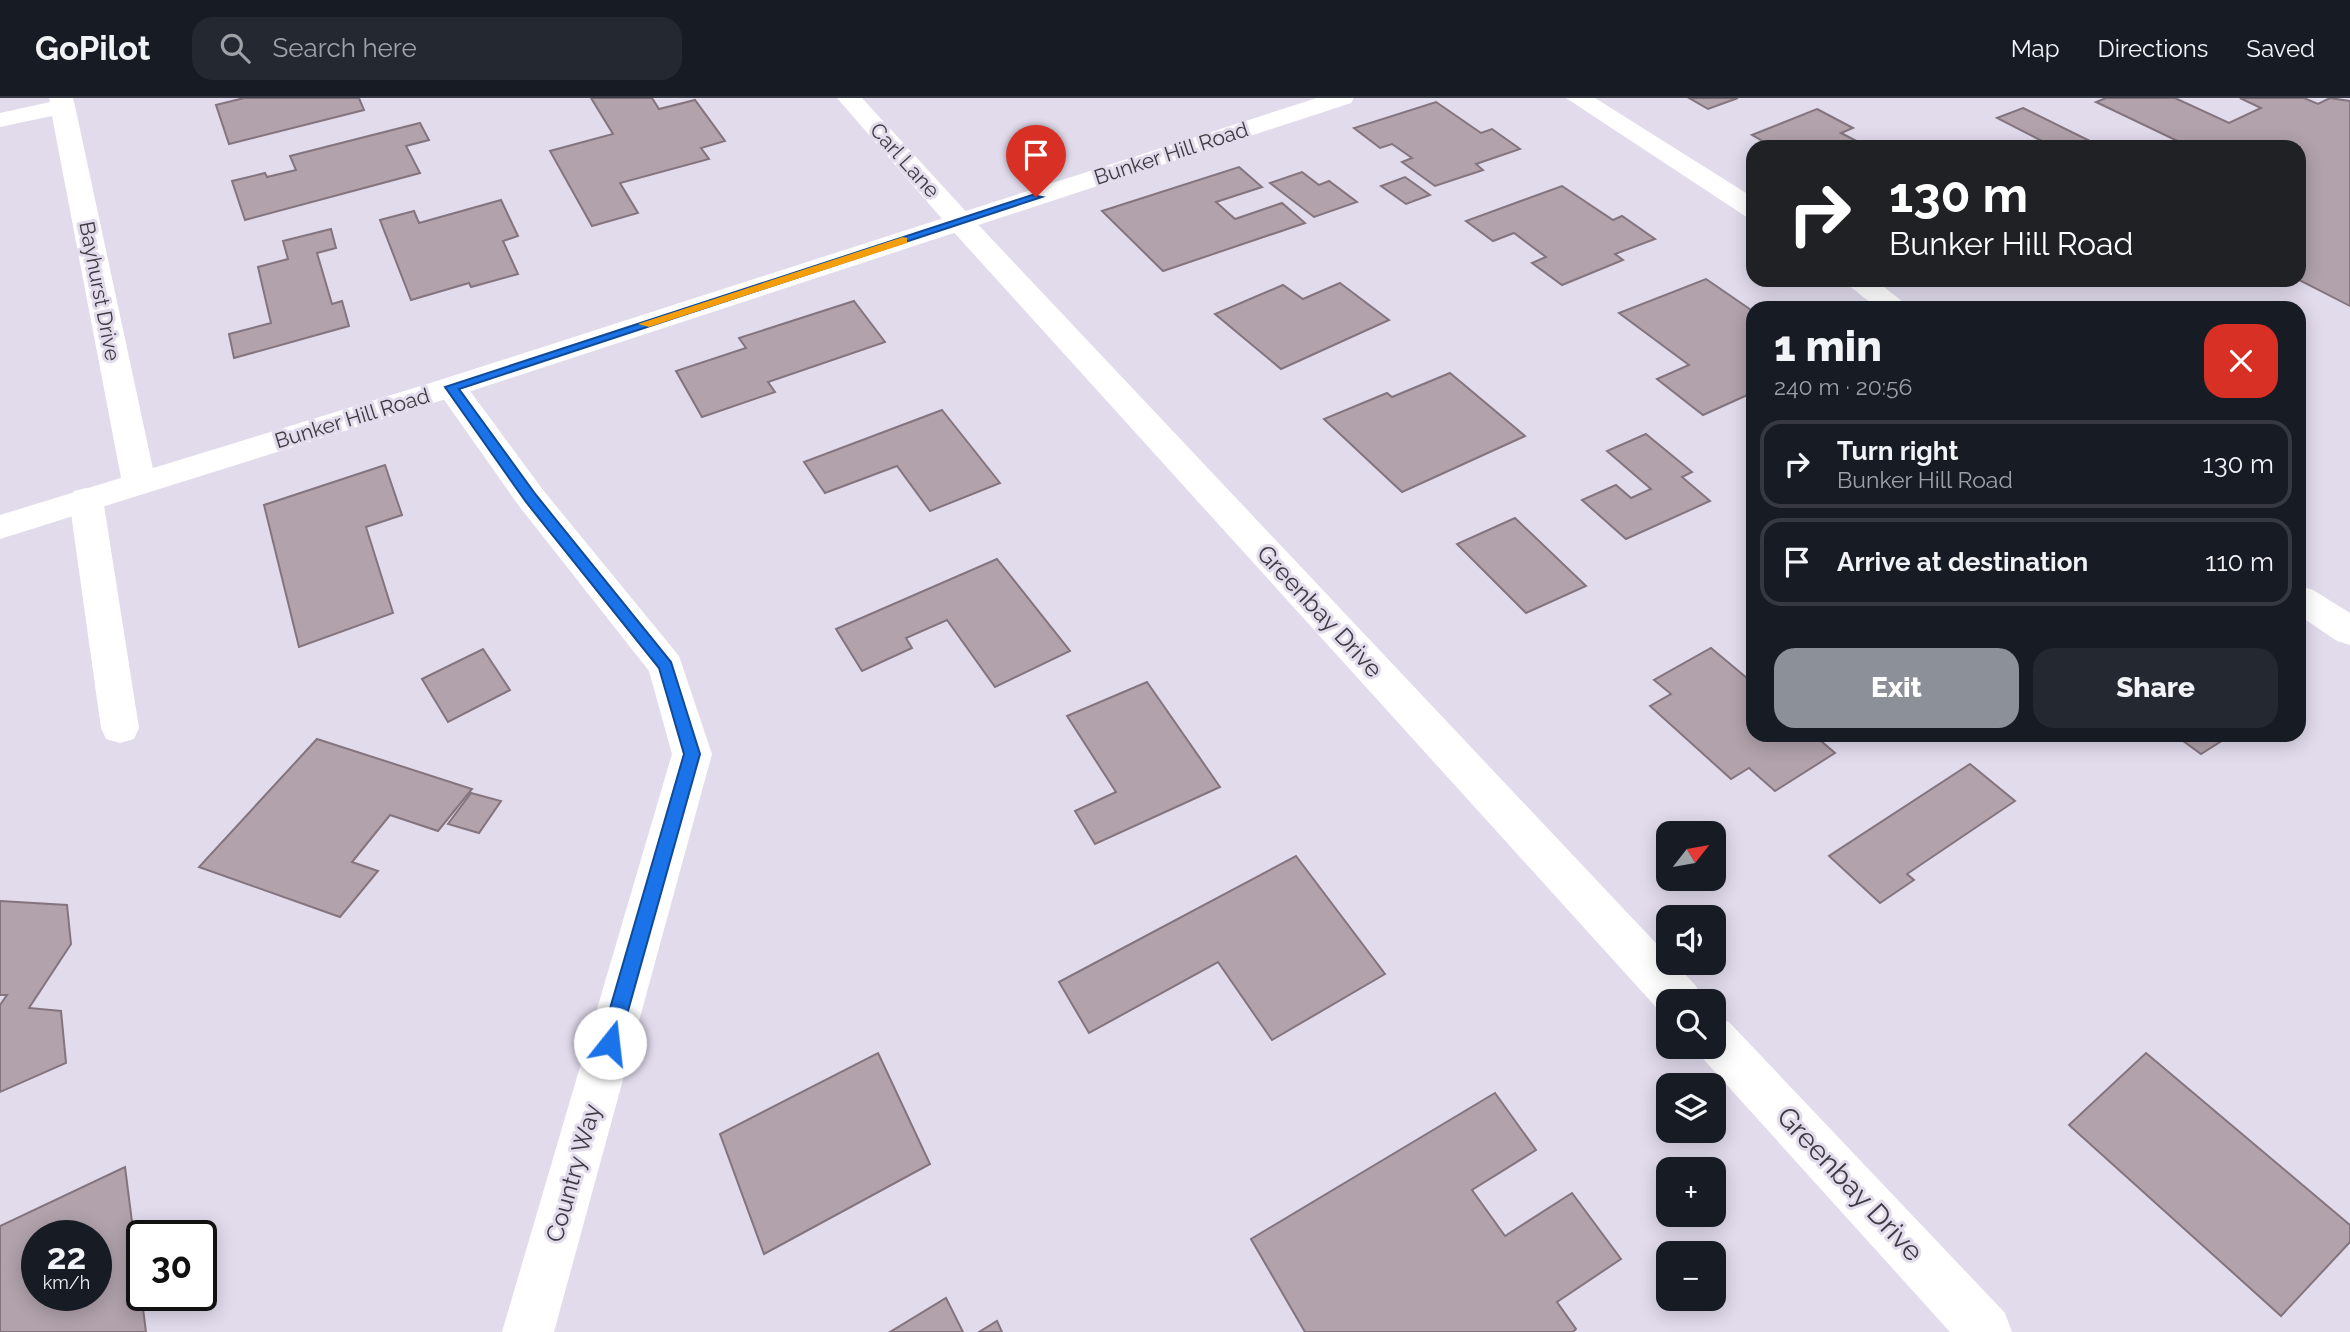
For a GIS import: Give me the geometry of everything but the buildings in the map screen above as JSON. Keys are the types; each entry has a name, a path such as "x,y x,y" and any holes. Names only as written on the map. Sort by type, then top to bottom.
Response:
{"street":[{"name":"Carl Lane","path":"849,98 960,222"},
{"name":"Bunker Hill Road","path":"0,527 452,387 1342,98"},
{"path":"1578,98 1746,205"},
{"path":"0,120 62,102"},
{"name":"Bayhurst Drive","path":"62,102 139,483"},
{"name":"Greenbay Drive","path":"960,222 1669,989"},
{"path":"1866,287 1886,301"},
{"name":"Country Way","path":"452,387 531,498 666,666 692,754 528,1332"},
{"path":"86,499 120,728"},
{"path":"2306,603 2350,631"},
{"name":"Greenbay Drive","path":"1726,1051 1986,1332"}],"slow traffic":[{"path":"645,324 903,240"}],"route":[{"path":"610,1043 692,754 666,666 531,498 452,387 1036,197"}]}
